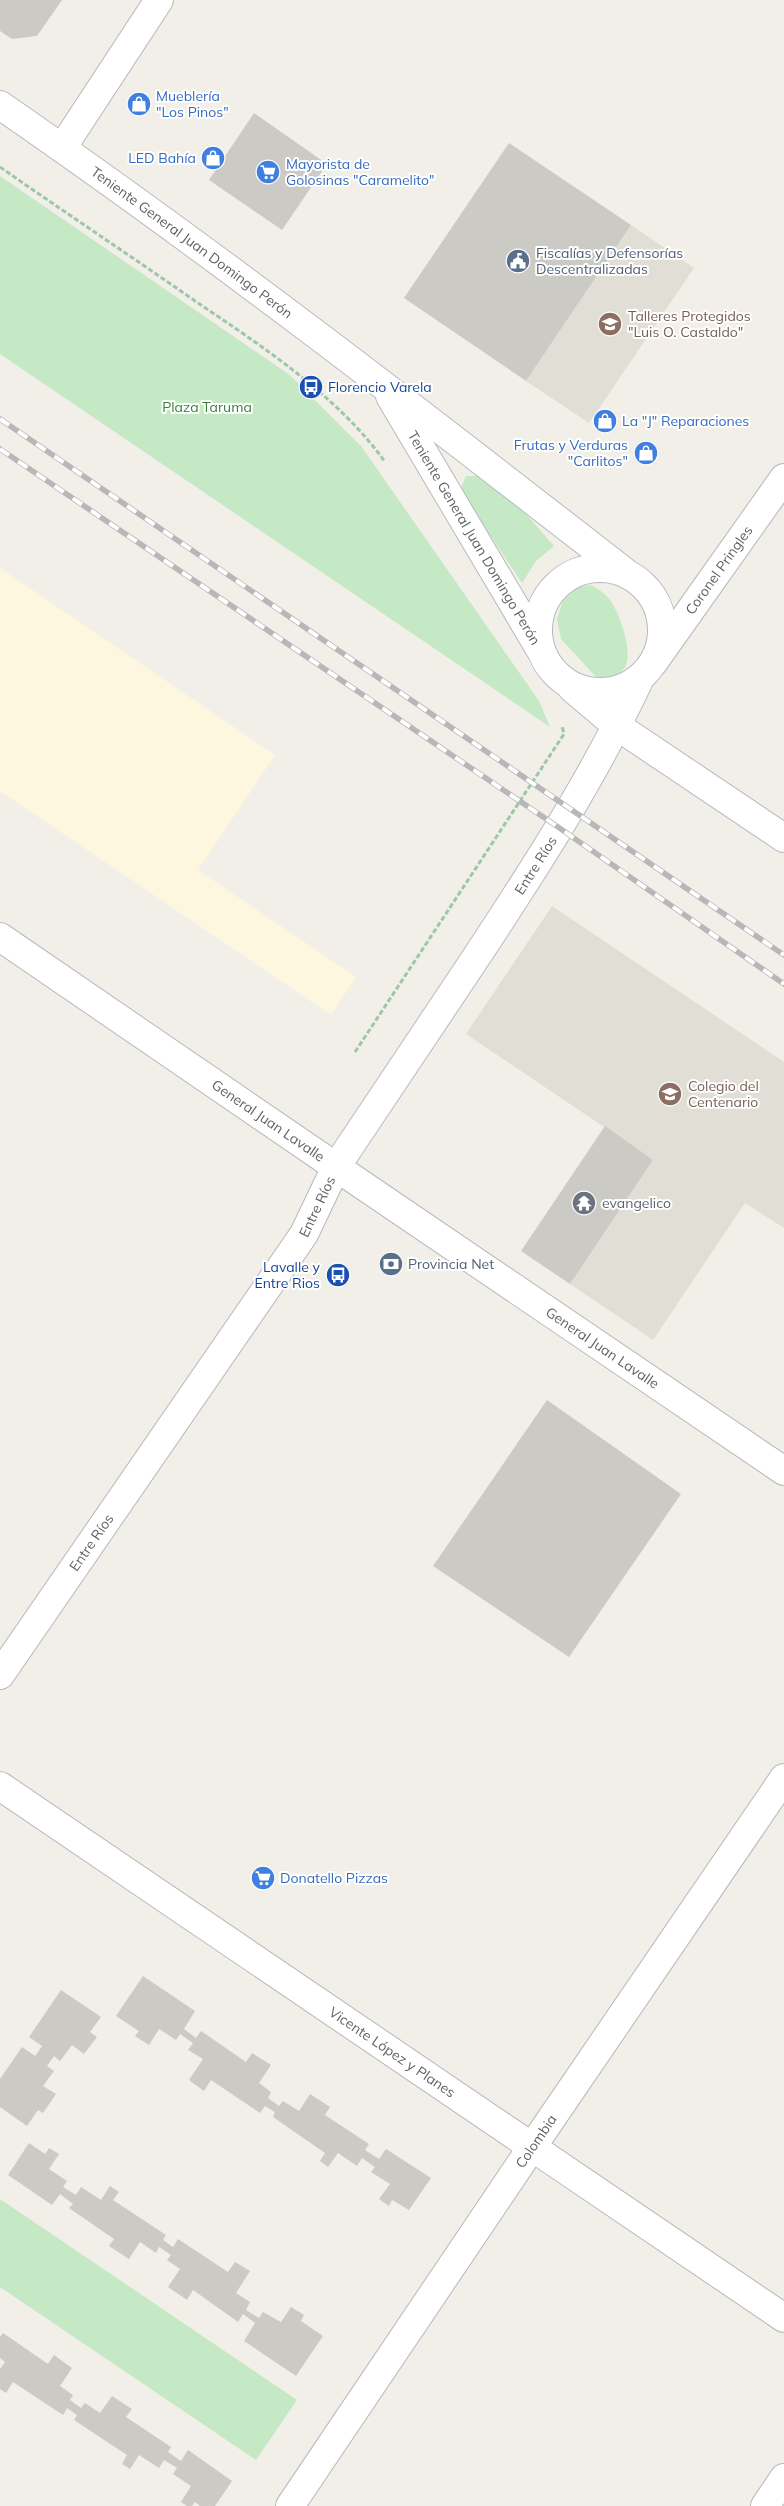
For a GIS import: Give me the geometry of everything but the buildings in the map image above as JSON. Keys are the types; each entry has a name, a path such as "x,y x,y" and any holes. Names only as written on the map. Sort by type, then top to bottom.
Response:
{"street":[{"path":"62,148 159,0"},
{"name":"Teniente General Juan Domingo Perón","path":"0,105 62,148 383,384 645,588 656,605 662,624 661,644 646,671"},
{"name":"Teniente General Juan Domingo Perón","path":"383,384 557,673 617,726 784,838"},
{"name":"Coronel Pringles","path":"617,726 646,671 784,478"},
{"path":"630,576 610,569 590,569 570,576 554,589 543,606 538,627 540,647 557,673 582,690 602,692 622,688 646,671"},
{"name":"Entre Ríos","path":"0,1675 304,1234 336,1167 530,876 617,726"},
{"name":"General Juan Lavalle","path":"0,937 784,1471"},
{"name":"Colombia","path":"290,2506 784,1778"},
{"name":"Vicente López y Planes","path":"0,1786 784,2318"},
{"path":"765,2506 784,2478"}],"path":[{"path":"0,167 276,356 337,410 375,448 386,463"},
{"path":"355,1052 564,734 560,716"}],"shaded area":[{"name":"Talleres Protegidos \"Luis O. Castaldo\"","path":"631,225 694,268 589,423 526,381"},
{"path":"0,568 275,755 198,870 356,977 331,1015 0,791"},
{"name":"Colegio del Centenario","path":"552,906 784,1062 784,1228 745,1203 653,1340 570,1284 653,1160 466,1034"}],"green space":[{"name":"Plaza Taruma","path":"0,176 290,375 361,446 539,701 550,727 0,354"},
{"path":"466,476 485,476 519,506 554,546 536,561 522,583 460,490"},
{"path":"591,585 603,593 614,606 627,643 628,652 625,667 614,677 606,681 597,678 561,639 557,619 563,601 576,588"},
{"path":"0,2199 297,2400 256,2460 0,2287"}],"railway":[{"path":"0,419 784,955"},
{"path":"0,449 558,827 784,984"}],"place":[{"name":"Mueblería \"Los Pinos\"","path":"139,104"},
{"name":"LED Bahía","path":"213,158"},
{"name":"Mayorista de Golosinas \"Caramelito\"","path":"268,172"},
{"name":"Fiscalías y Defensorías Descentralizadas","path":"518,261"},
{"name":"Talleres Protegidos \"Luis O. Castaldo\"","path":"610,324"},
{"name":"Florencio Varela","path":"311,387"},
{"name":"La \"J\" Reparaciones","path":"605,421"},
{"name":"Frutas y Verduras \"Carlitos\"","path":"646,453"},
{"name":"Colegio del Centenario","path":"670,1094"},
{"name":"evangelico","path":"584,1203"},
{"name":"Provincia Net","path":"391,1264"},
{"name":"Lavalle y Entre Rios","path":"338,1275"},
{"name":"Donatello Pizzas","path":"263,1878"}]}
